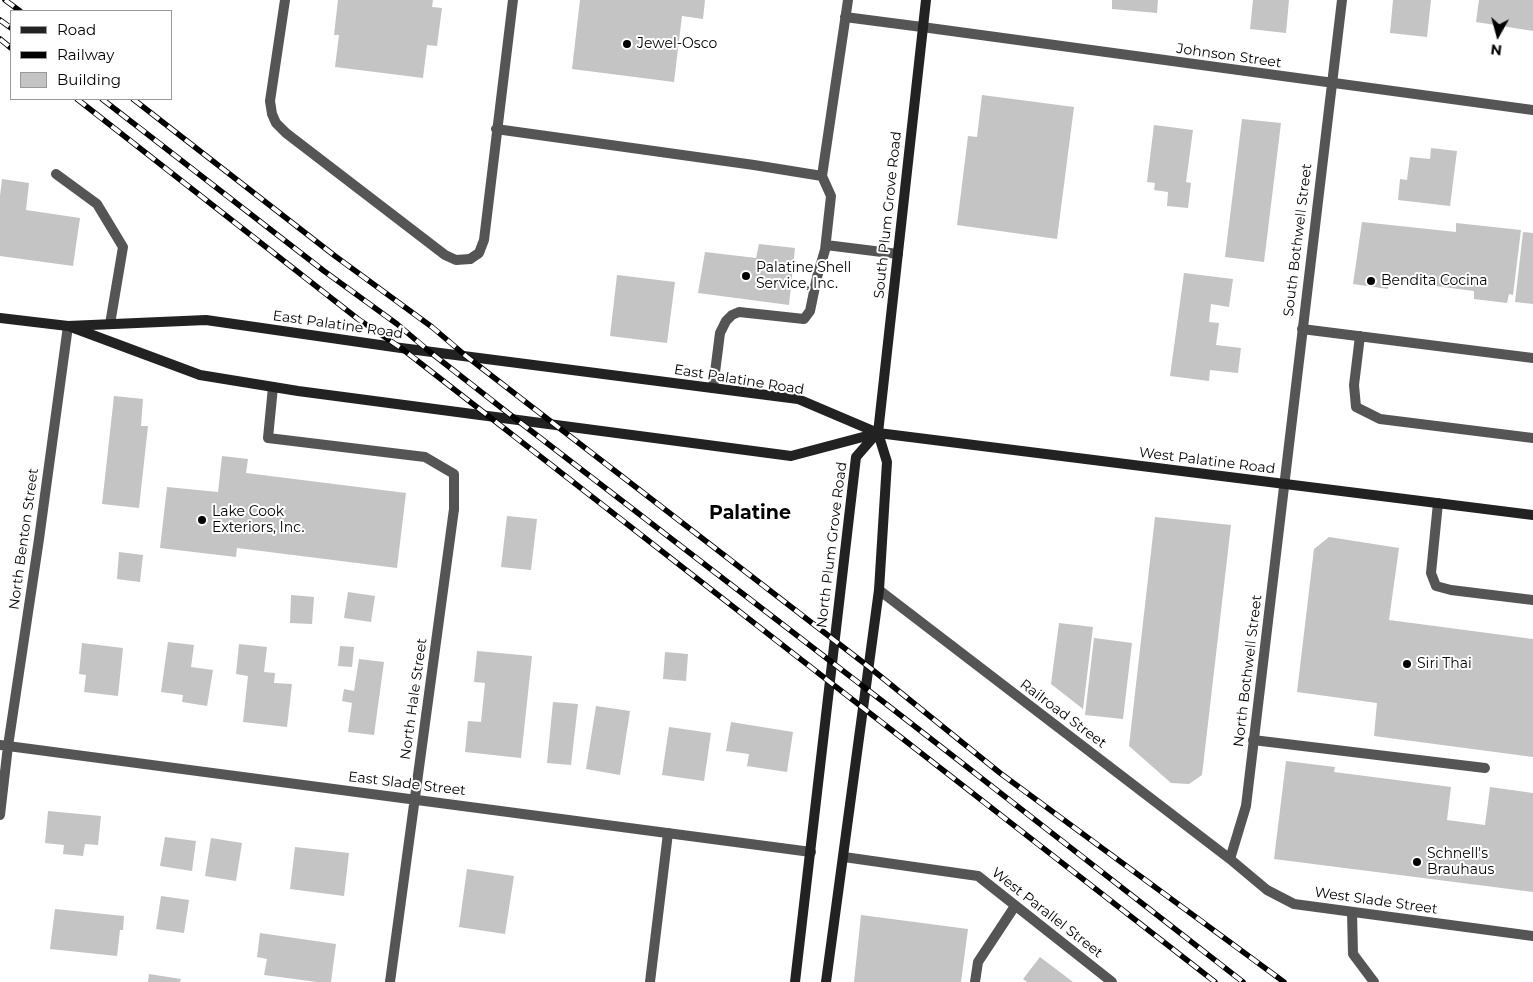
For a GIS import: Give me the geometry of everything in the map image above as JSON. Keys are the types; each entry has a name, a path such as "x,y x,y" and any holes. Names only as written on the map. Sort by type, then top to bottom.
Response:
{"main road":[{"name":"South Plum Grove Road","path":"878,433 926,0"},
{"name":"East Palatine Road","path":"0,318 68,326 206,320 400,348 798,399 878,433"},
{"name":"East Palatine Road","path":"68,326 200,374 273,387 791,456 878,433"},
{"name":"West Palatine Road","path":"878,433 1533,515"},
{"path":"826,982 879,590 888,462 878,433"},
{"name":"North Plum Grove Road","path":"796,982 856,457 878,433"}],"street":[{"path":"285,0 270,101 276,123 286,133 445,255 456,260 470,259 480,253 484,240 496,128 513,0"},
{"path":"713,388 720,333 726,321 732,315 739,312 804,319 810,311 826,246 831,196 822,176 848,0"},
{"name":"South Bothwell Street","path":"1284,484 1342,0"},
{"name":"Johnson Street","path":"845,17 1533,110"},
{"path":"496,128 822,176"},
{"path":"56,174 97,204 123,247 110,324"},
{"path":"826,246 898,254"},
{"name":"North Benton Street","path":"0,815 4,745 39,539 68,326"},
{"path":"1302,329 1533,358"},
{"path":"1360,336 1354,385 1356,407 1380,418 1533,438"},
{"name":"North Hale Street","path":"273,387 268,438 426,457 454,474 454,509 390,982"},
{"name":"North Bothwell Street","path":"1230,859 1246,806 1284,484"},
{"path":"1438,503 1431,573 1436,586 1451,590 1533,600"},
{"name":"Railroad Street","path":"879,590 1230,859"},
{"path":"1253,740 1484,768"},
{"name":"East Slade Street","path":"4,745 811,852"},
{"path":"650,982 668,833"},
{"name":"West Parallel Street","path":"844,857 978,876 1112,982"},
{"name":"West Slade Street","path":"1230,859 1267,890 1294,904 1533,936"},
{"path":"975,982 978,962 1015,906"},
{"path":"1352,912 1354,954 1374,982"}],"building":[{"path":"338,0 433,0 432,7 442,8 437,46 427,45 423,78 335,67 339,35 334,35"},
{"name":"Jewel-Osco","path":"580,0 705,0 703,19 682,16 674,82 572,69"},
{"path":"1112,0 1158,0 1157,13 1112,9"},
{"path":"1253,0 1289,0 1286,33 1250,29"},
{"path":"1393,0 1431,0 1427,37 1390,33"},
{"path":"1479,0 1533,0 1533,31 1476,22"},
{"path":"982,95 1074,107 1057,239 957,225 968,136 977,137"},
{"path":"1242,119 1281,123 1264,262 1225,257"},
{"path":"1154,125 1193,130 1186,182 1191,183 1188,208 1167,206 1168,192 1154,190 1155,183 1147,182"},
{"path":"1431,148 1457,151 1450,206 1398,200 1400,179 1407,180 1410,157 1430,159"},
{"path":"2,179 29,183 26,210 80,218 73,266 0,256 0,196"},
{"path":"1362,222 1456,232 1456,223 1521,230 1513,295 1509,294 1507,303 1474,299 1474,291 1389,280 1388,289 1353,284"},
{"path":"1523,232 1533,233 1533,304 1515,302"},
{"name":"Palatine Shell Service, Inc.","path":"759,244 795,248 789,305 698,293 705,252 756,258"},
{"path":"1184,273 1233,279 1229,307 1211,304 1209,322 1219,323 1216,345 1241,348 1238,373 1210,370 1209,381 1170,376"},
{"path":"617,275 675,282 667,343 610,336"},
{"path":"114,396 143,399 141,426 148,426 139,508 102,504"},
{"path":"222,456 248,459 246,473 406,493 397,568 237,548 236,557 160,548 167,487 218,492"},
{"path":"507,516 537,519 531,570 501,567"},
{"path":"1155,517 1231,525 1202,775 1189,784 1171,783 1129,746"},
{"path":"1329,537 1399,548 1389,620 1533,639 1533,757 1374,736 1377,703 1297,692 1314,549"},
{"path":"119,552 143,555 140,582 117,579"},
{"path":"348,592 375,596 371,622 344,618"},
{"path":"291,595 314,597 312,624 290,623"},
{"path":"1059,623 1093,627 1083,709 1051,684"},
{"path":"1094,638 1132,643 1123,719 1085,715"},
{"path":"168,642 194,645 191,667 213,670 207,706 182,702 183,695 161,692"},
{"path":"82,643 123,648 118,696 84,692 86,675 79,674"},
{"path":"239,644 267,647 264,672 275,673 274,683 292,684 287,727 243,722 248,676 236,674"},
{"path":"340,646 354,647 352,667 338,666"},
{"path":"477,651 532,656 521,758 465,752 468,721 481,722 485,683 474,682"},
{"path":"665,652 688,654 686,681 663,679"},
{"path":"359,659 384,662 374,735 348,732 352,703 342,701 344,689 354,691"},
{"path":"553,702 578,704 571,765 547,763"},
{"path":"596,706 630,711 620,775 586,769"},
{"path":"731,722 793,732 787,772 747,766 749,754 726,751"},
{"path":"669,727 711,733 704,781 662,775"},
{"path":"1286,761 1335,767 1334,772 1451,787 1447,820 1485,825 1490,787 1533,793 1533,892 1274,859"},
{"path":"48,811 101,816 98,845 85,844 83,856 63,854 64,845 45,843"},
{"path":"165,837 196,841 192,871 160,866"},
{"path":"211,838 242,843 236,881 205,876"},
{"path":"295,847 349,853 344,896 290,889"},
{"path":"467,869 514,876 505,934 459,927"},
{"path":"161,896 189,900 184,933 156,929"},
{"path":"55,909 124,916 123,930 120,930 117,956 50,949"},
{"path":"861,915 968,929 961,982 854,982"},
{"path":"260,933 336,944 331,982 264,975 267,959 257,957"},
{"path":"1040,957 1073,982 1027,982 1023,979"},
{"path":"149,974 181,979 180,982 148,982"}],"railway":[{"path":"5,0 19,10"},
{"path":"0,20 10,27"},
{"path":"0,39 10,47"},
{"path":"78,100 358,319 401,348 1215,982"},
{"path":"103,100 324,271 397,324 517,420 1243,982"},
{"path":"134,100 335,256 432,327 466,356 869,667 1000,773 1284,982"}],"place":[{"name":"Jewel-Osco","path":"627,44"},
{"name":"Palatine Shell Service, Inc.","path":"746,276"},
{"name":"Bendita Cocina","path":"1371,281"},
{"name":"Lake Cook Exteriors, Inc.","path":"202,520"},
{"name":"Siri Thai","path":"1407,664"},
{"name":"Schnell's Brauhaus","path":"1417,862"}],"district":[{"name":"Palatine","path":"750,513"}]}
